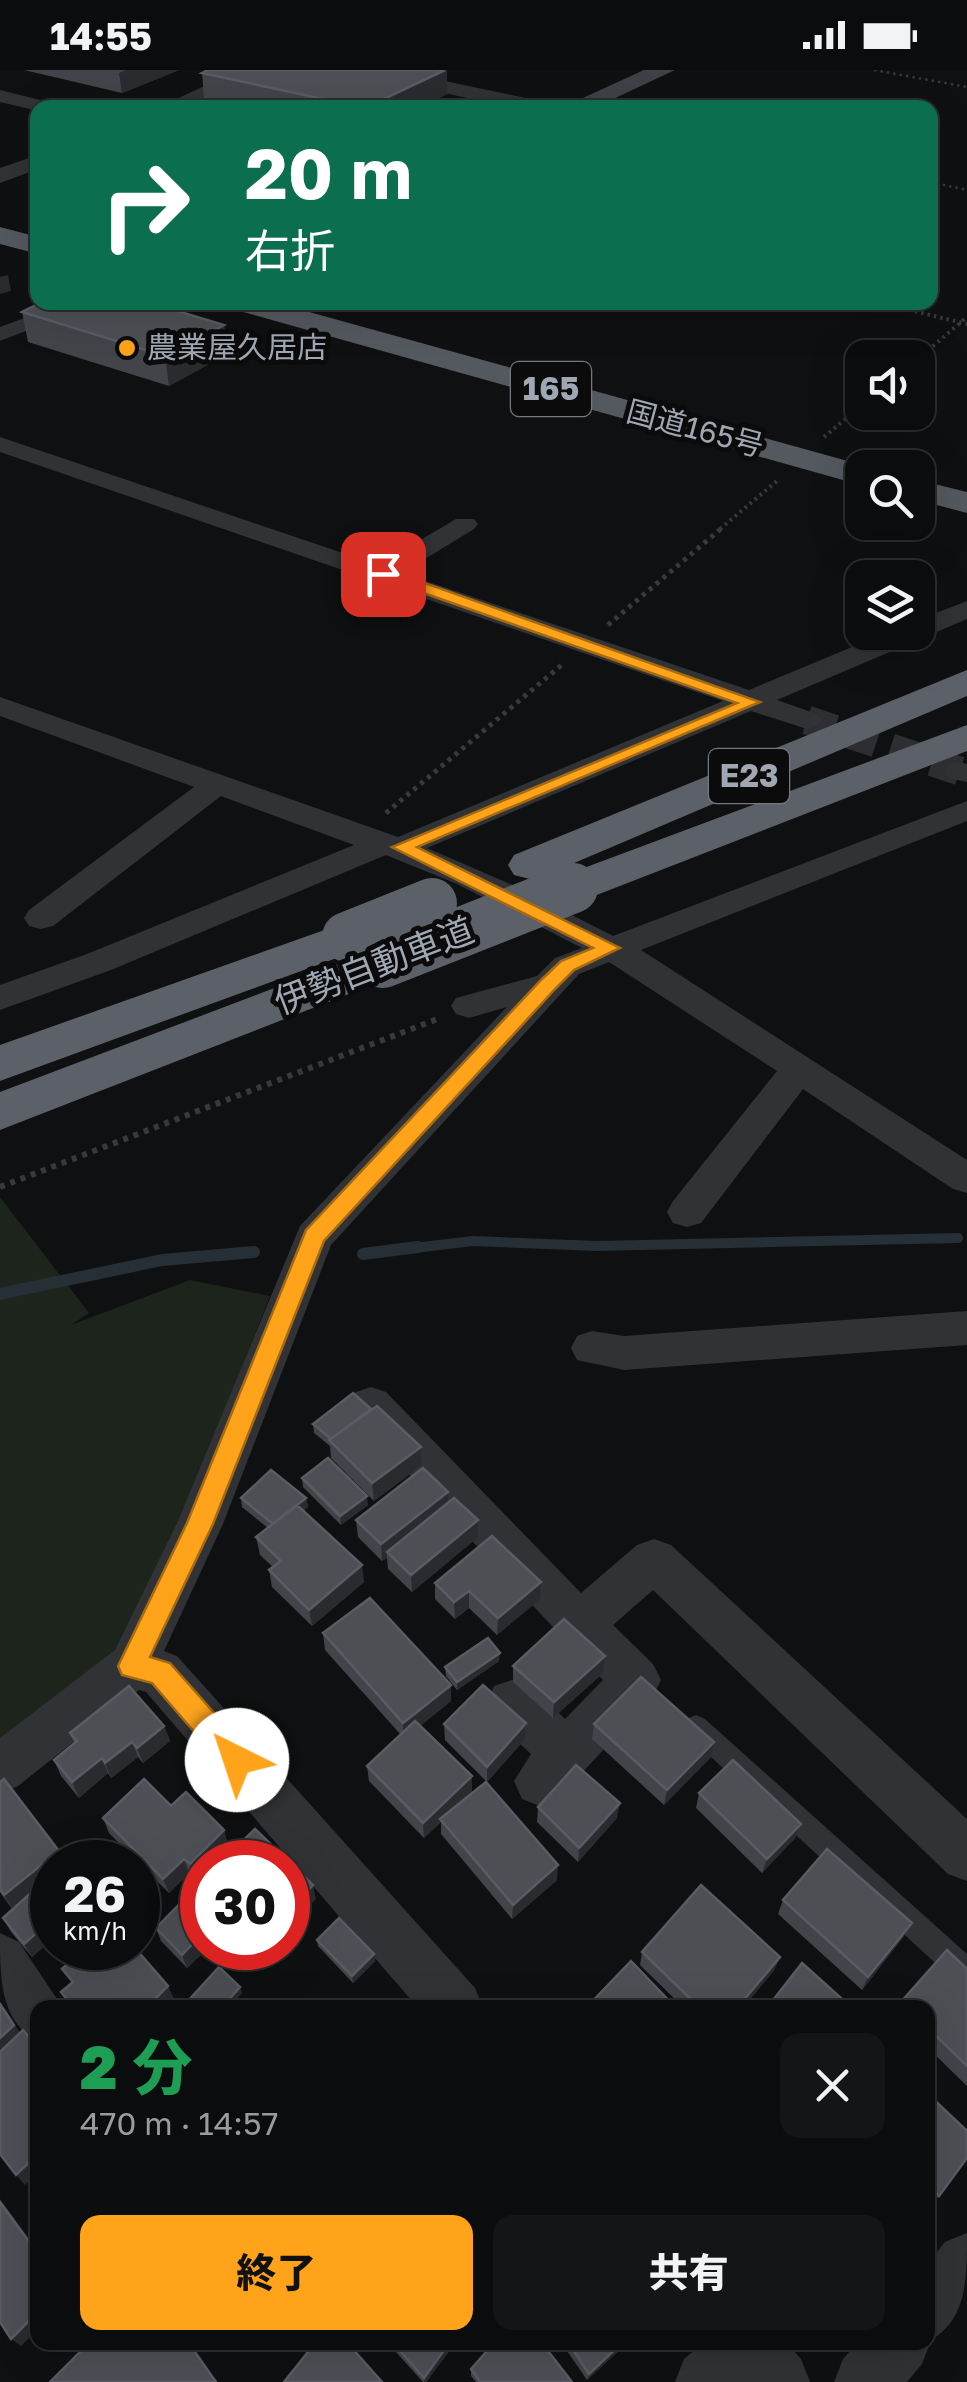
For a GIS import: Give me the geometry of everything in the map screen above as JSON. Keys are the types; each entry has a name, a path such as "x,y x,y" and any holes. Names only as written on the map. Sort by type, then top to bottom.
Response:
{"highway":[{"path":"0,221 30,229"},
{"path":"0,235 30,244"},
{"name":"国道165号","path":"267,310 845,470"},
{"name":"国道165号","path":"321,310 845,456"},
{"path":"935,480 967,488"},
{"path":"935,495 967,503"},
{"name":"伊勢自動車道","path":"0,1112 364,950 530,865 967,682"},
{"name":"伊勢自動車道","path":"0,1064 573,888 967,720"},
{"path":"573,888 965,761"}],"main road":[{"path":"591,100 664,70"}],"street":[{"path":"186,100 255,70"},
{"path":"365,70 506,100"},
{"path":"0,96 30,103"},
{"path":"0,176 30,164"},
{"path":"0,334 68,310"},
{"path":"0,444 807,720"},
{"path":"383,574 466,524"},
{"path":"935,623 967,609"},
{"path":"0,998 99,962 382,842 752,702 873,650"},
{"path":"1,708 382,842 610,948 648,968 967,1178"},
{"path":"41,918 216,785"},
{"path":"0,1769 108,1689 132,1666 200,1524 314,1236 549,984 568,966 610,948 967,810"},
{"path":"469,1006 549,984"},
{"path":"687,1212 799,1068"},
{"path":"592,1348 624,1353 967,1328"},
{"path":"371,1404 580,1624 659,1696 553,1767 512,1703"},
{"path":"580,1624 654,1560 967,1854"},
{"path":"132,1666 160,1672 439,2000"},
{"path":"0,1962 30,2003"},
{"path":"935,2302 967,2264"},
{"path":"866,2382 893,2350"}],"lane":[{"path":"659,1696 967,1973"}],"path":[{"path":"874,70 967,87"},
{"path":"938,184 967,190"},
{"path":"909,310 964,324"},
{"path":"935,346 964,324 967,317"},
{"path":"812,447 845,419"},
{"path":"382,842 585,645 779,479"},
{"path":"0,1188 469,1006"}],"shaded area":[{"path":"0,1197 89,1313 71,1325 190,1280 270,1296 180,1526 121,1644 93,1677 0,1746"}],"building":[{"path":"445,70 382,100 328,100 202,73"},
{"path":"30,308 174,310 224,325 165,356 22,312"},
{"path":"353,1393 371,1409 331,1439 313,1424"},
{"path":"377,1406 421,1447 372,1483 329,1440"},
{"path":"328,1458 367,1496 340,1516 302,1478"},
{"path":"423,1468 448,1492 381,1544 356,1520"},
{"path":"271,1470 306,1498 273,1524 241,1498"},
{"path":"454,1498 478,1520 411,1575 387,1552"},
{"path":"297,1505 362,1565 309,1610 269,1570 281,1561 256,1537"},
{"path":"492,1536 541,1582 498,1618 469,1591 454,1602 435,1583"},
{"path":"370,1598 451,1685 403,1723 323,1633"},
{"path":"564,1619 605,1656 554,1702 513,1666"},
{"path":"488,1638 500,1653 457,1682 445,1667"},
{"path":"641,1677 714,1742 667,1790 594,1724"},
{"path":"483,1685 526,1723 487,1767 444,1724"},
{"path":"129,1686 164,1726 137,1748 132,1742 105,1763 102,1758 72,1782 54,1760 77,1741 70,1733"},
{"path":"415,1721 472,1776 423,1823 367,1766"},
{"path":"733,1760 801,1824 767,1859 699,1793"},
{"path":"576,1765 620,1803 579,1848 538,1807"},
{"path":"4,1779 51,1840 30,1840 30,1874 4,1895 0,1889 0,1782"},
{"path":"144,1779 171,1806 186,1792 224,1830 214,1840 180,1840 180,1863 163,1879 160,1840 125,1840 103,1818"},
{"path":"486,1782 558,1865 513,1905 440,1819"},
{"path":"255,1829 266,1840 244,1840"},
{"path":"827,1849 912,1923 868,1977 783,1900"},
{"path":"701,1885 780,1957 744,2000 692,2000 642,1952"},
{"path":"30,1894 30,1939 24,1944 3,1918"},
{"path":"180,1903 180,1953 160,1932 160,1924"},
{"path":"339,1918 374,1954 352,1976 317,1940"},
{"path":"947,1950 967,1969 967,2066 935,2035 935,2000 903,2000"},
{"path":"631,1961 668,2000 594,2000"},
{"path":"802,1963 843,2000 773,2000"},
{"path":"63,1970 154,1970 168,1986 154,2000 68,2000 61,1992 73,1982"},
{"path":"216,1970 222,1970 240,1987 228,2000 189,2000"},
{"path":"0,2004 14,2025 0,2038"},
{"path":"23,2030 30,2038 30,2162 16,2175 0,2154 0,2052"},
{"path":"935,2101 967,2131 967,2158 939,2196 935,2192"},
{"path":"0,2202 30,2243 30,2320 11,2339 0,2322"},
{"path":"82,2350 194,2350 216,2382 50,2382"},
{"path":"310,2350 354,2350 382,2382 284,2382"},
{"path":"399,2350 444,2350 424,2378"},
{"path":"488,2350 547,2350 572,2382 480,2382 471,2369"},
{"path":"573,2350 614,2350 589,2374"}],"waterway":[{"path":"397,1250 473,1241 597,1246 958,1238"},
{"path":"363,1254 418,1247"},
{"path":"0,1294 162,1260 254,1252"}],"tunnel":[{"path":"807,720 960,771"}],"place":[{"name":"農業屋久居店","path":"127,348"}],"route":[{"path":"237,1760 160,1672 132,1666 200,1524 314,1236 549,984 568,966 610,948 402,847 752,702 383,574"}]}
